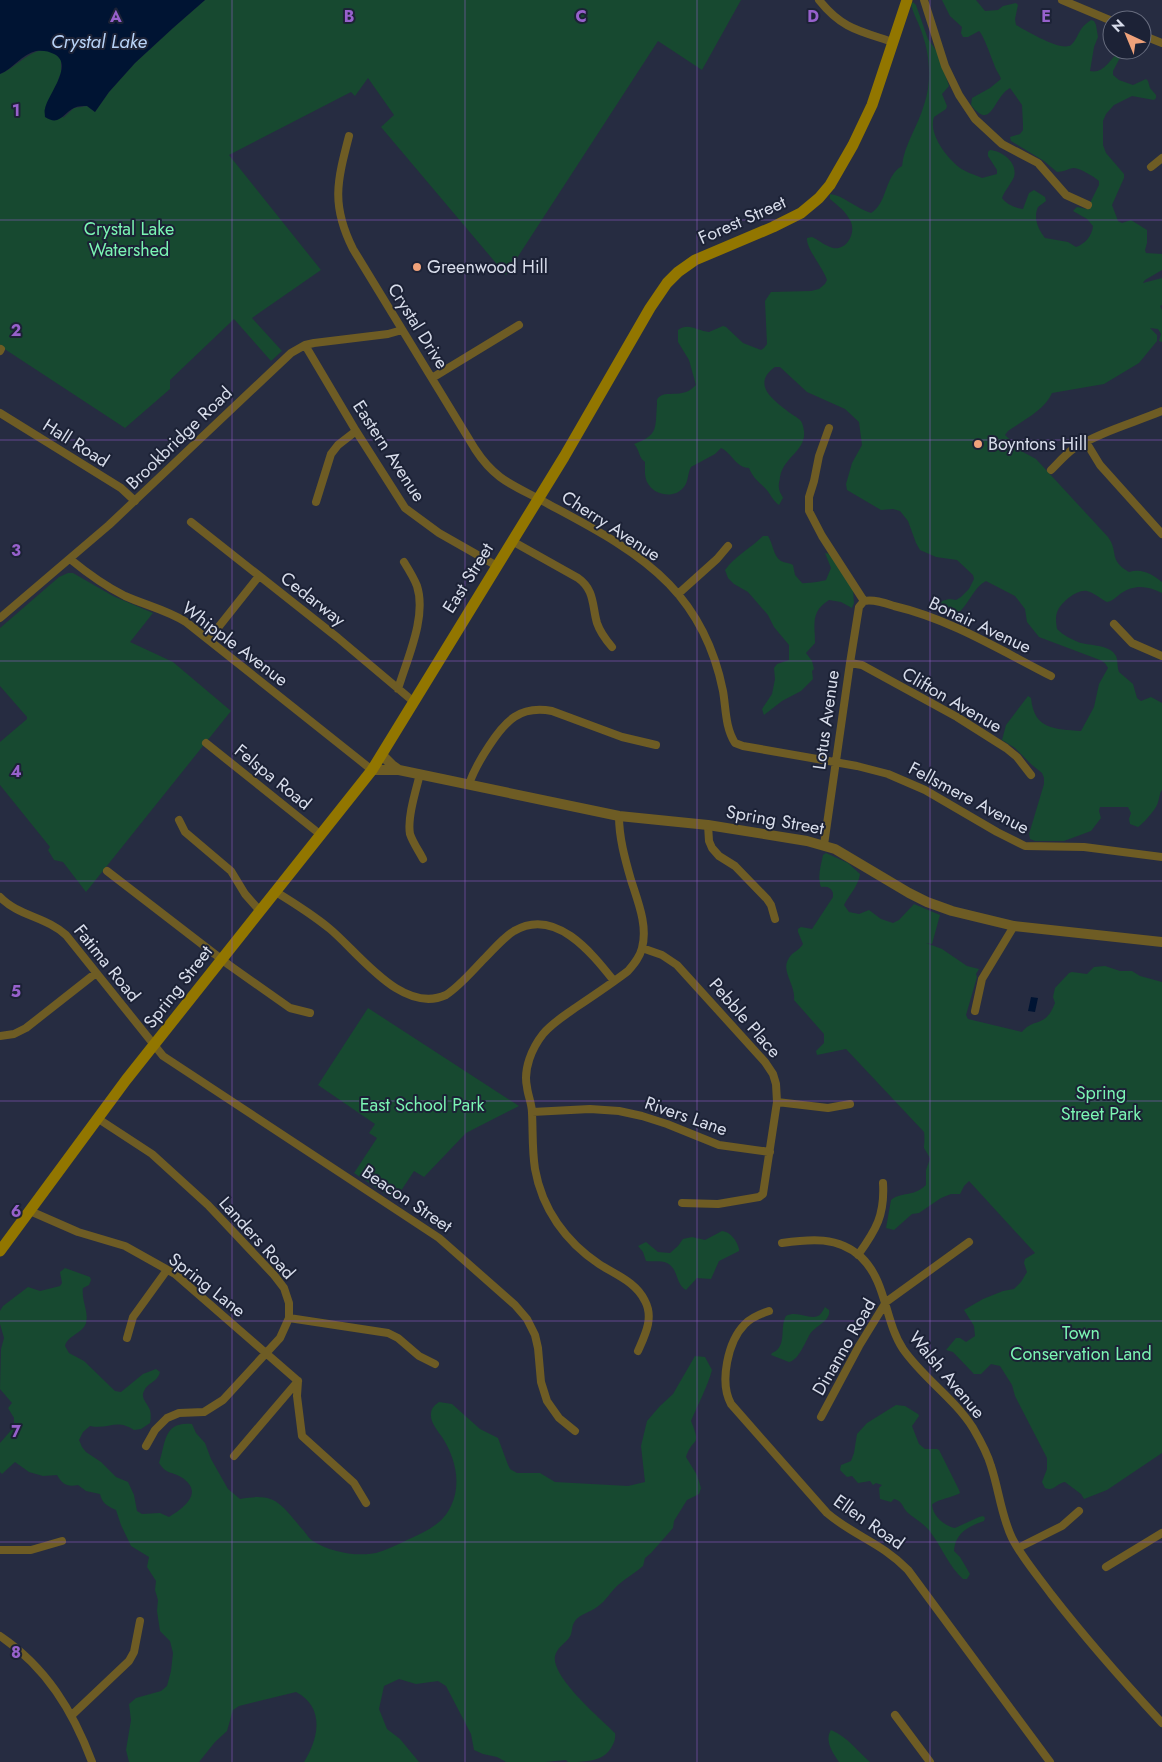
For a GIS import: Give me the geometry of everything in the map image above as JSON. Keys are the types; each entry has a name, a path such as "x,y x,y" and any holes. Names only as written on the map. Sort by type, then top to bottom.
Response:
{"main road":[{"name":"Forest Street","path":"594,405 650,308 675,274 695,260 793,218 812,205 827,189 872,105 907,0"},
{"name":"East Street","path":"372,770 538,500 594,405"},
{"name":"Spring Street","path":"0,1252 97,1118 372,770"}],"street":[{"path":"819,0 843,24 893,42"},
{"path":"924,0 945,66 971,114 983,128 1002,144 1038,163 1066,195 1088,205"},
{"path":"1062,0 1102,17"},
{"name":"Crystal Drive","path":"349,136 341,165 338,186 340,215 353,249 489,468 502,480 538,500"},
{"path":"1151,167 1162,158"},
{"path":"432,378 519,325"},
{"name":"Brookbridge Road","path":"0,618 135,501 284,359 305,345 388,334 402,330"},
{"name":"Eastern Avenue","path":"305,345 396,497 407,511 439,533 496,566"},
{"path":"1051,470 1072,450 1086,442 1162,411"},
{"name":"Hall Road","path":"0,413 120,488 135,501"},
{"path":"829,428 819,456 809,497 809,511 822,536 864,601"},
{"path":"316,502 322,488 330,457 338,445 356,431"},
{"path":"1086,442 1100,465 1162,534"},
{"name":"Cherry Avenue","path":"538,500 569,516 632,554 659,575 678,594 696,619 710,645 723,690 729,731 736,744"},
{"name":"Cedarway","path":"191,522 338,638 414,702"},
{"path":"512,541 578,578 587,586 592,596 597,625 612,647"},
{"path":"678,594 717,559 728,546"},
{"name":"Whipple Avenue","path":"70,559 111,588 176,616 209,639 372,770"},
{"path":"398,688 414,637 420,609 417,587 404,562"},
{"path":"209,639 259,576"},
{"name":"Lotus Avenue","path":"824,845 859,607 864,601"},
{"name":"Bonair Avenue","path":"864,601 874,601 907,609 943,622 1051,676"},
{"path":"1114,624 1135,644 1162,656"},
{"name":"Clifton Avenue","path":"850,662 862,666 964,720 1012,752 1032,775"},
{"path":"468,784 476,765 501,728 514,717 529,710 552,711 622,737 656,745"},
{"name":"Felspa Road","path":"206,743 321,835"},
{"name":"Fellsmere Avenue","path":"736,744 835,762 880,772 910,782 1025,846 1084,848 1162,857"},
{"path":"382,755 399,770"},
{"name":"Spring Street","path":"372,770 399,770 619,816 708,826 824,845 844,854 927,902 952,911 1014,926 1162,942"},
{"path":"420,774 410,821 410,830 423,860"},
{"path":"619,816 623,852 642,919 642,948 634,964 614,981 550,1026 539,1040 531,1056 526,1076 532,1112 536,1170 542,1192 553,1217 569,1239 583,1252 631,1283 640,1292 649,1311 649,1321 638,1351"},
{"path":"179,820 185,832 230,869 245,894 260,911"},
{"path":"708,826 709,841 712,848 719,856 735,866 767,899 776,919"},
{"path":"107,871 221,960 290,1008 310,1014"},
{"path":"276,892 324,925 353,950 381,979 418,998 432,999 446,995 509,935 526,926 539,924 552,926 570,934 614,981"},
{"name":"Fatima Road","path":"0,898 11,906 61,931 154,1046"},
{"path":"975,1011 982,979 1014,926"},
{"name":"Pebble Place","path":"642,948 662,955 677,965 761,1058 774,1078 777,1102 762,1195 718,1204 682,1203"},
{"path":"0,1036 14,1034 26,1028 96,973"},
{"name":"Beacon Street","path":"154,1046 164,1057 444,1242 507,1297 521,1311 532,1328 538,1348 541,1382 547,1401 559,1418 575,1431"},
{"path":"777,1102 828,1108 850,1104"},
{"name":"Rivers Lane","path":"532,1112 590,1109 619,1111 667,1124 713,1144 770,1152"},
{"name":"Landers Road","path":"97,1118 152,1154 208,1205 250,1248 284,1288 289,1303 289,1318"},
{"path":"858,1255 880,1220 884,1201 883,1183"},
{"name":"Spring Lane","path":"30,1211 78,1232 124,1246 167,1270 184,1281 298,1381"},
{"name":"Walsh Avenue","path":"782,1243 814,1239 824,1240 842,1245 858,1255 876,1278 886,1302 890,1322 902,1348 918,1369 963,1415 980,1442 990,1464 1004,1519 1018,1548 1094,1647 1162,1723"},
{"name":"Dinanno Road","path":"821,1417 859,1346 886,1302 969,1242"},
{"path":"127,1338 132,1319 167,1270"},
{"name":"Ellen Road","path":"769,1311 749,1321 736,1337 725,1374 725,1388 729,1401 827,1513 846,1528 887,1551 908,1570 1050,1762"},
{"path":"146,1446 155,1430 166,1418 179,1414 204,1412 219,1404 280,1338 289,1318 388,1333 398,1338 419,1356 436,1364"},
{"path":"234,1456 298,1381"},
{"path":"298,1381 297,1396 302,1436 352,1481 366,1503"},
{"path":"1018,1548 1062,1526 1079,1511"},
{"path":"1106,1568 1162,1532"},
{"path":"0,1550 31,1550 62,1541"},
{"path":"72,1715 129,1661 134,1652 140,1621"},
{"path":"0,1636 20,1651 54,1687 72,1715 92,1762"},
{"path":"895,1715 930,1762"}],"green space":[{"name":"Crystal Lake Watershed","path":"205,0 741,0 702,70 658,41 506,275 381,127 394,115 368,78 355,96 351,92 229,155 321,270 252,318 282,351 271,361 234,319 170,380 170,389 125,428 0,346 0,74 30,55 46,50 61,60 61,73 58,80 63,118 74,108 87,106 95,112 109,92 135,63"},
{"path":"942,0 976,0 985,11 998,10 1003,6 1016,3 1018,5 1015,19 1016,25 1060,46 1071,45 1084,26 1091,20 1094,21 1098,37 1094,47 1090,71 1103,68 1112,60 1119,60 1113,75 1119,80 1133,85 1146,79 1156,95 1154,100 1132,96 1114,105 1103,121 1103,145 1106,153 1124,174 1112,205 1118,221 1122,223 1131,220 1147,230 1146,253 1162,254 1162,270 1143,283 1162,278 1162,305 1160,306 1162,310 1162,342 1159,341 1161,334 1158,329 1150,328 1157,335 1157,341 1139,363 1104,384 1052,393 1039,410 1005,435 1023,452 1036,459 1108,537 1118,564 1129,572 1147,572 1162,582 1162,593 1136,587 1125,591 1107,602 1089,592 1079,592 1063,603 1058,610 1056,617 1057,629 1078,642 1109,649 1117,658 1119,672 1133,684 1137,698 1141,701 1151,697 1162,703 1162,790 1155,808 1138,827 1130,824 1131,813 1128,807 1100,807 1101,818 1091,831 1064,841 1035,841 1030,839 1029,834 1044,784 1044,778 1042,773 1015,748 1002,740 1006,725 1028,696 1031,698 1036,716 1047,726 1063,730 1081,731 1094,707 1099,684 1108,668 1100,660 1039,637 1027,622 1025,609 1015,596 986,581 981,584 964,607 955,615 950,616 938,612 937,609 942,601 956,600 969,589 974,579 973,575 957,560 936,557 920,550 908,521 900,511 893,509 881,510 847,490 846,484 852,463 862,445 859,422 845,409 807,392 780,367 775,367 768,374 765,386 768,392 772,398 800,420 804,432 800,446 783,469 780,477 779,491 783,498 779,505 754,477 749,468 741,466 721,448 715,454 691,467 686,483 680,491 671,494 656,492 647,483 645,462 634,444 652,434 656,419 657,401 661,395 686,392 696,385 689,360 678,342 678,330 689,327 709,332 723,326 743,343 761,350 767,344 765,301 771,292 811,291 819,289 827,280 809,247 807,238 812,237 833,248 842,247 849,241 852,232 851,222 844,212 830,199 830,194 871,213 880,203 892,176 902,166 905,151 927,96 929,69 927,51 921,29 912,8 911,4 913,2 916,5 928,39 938,53 949,86 942,94 947,106 946,109 934,117 933,124 936,138 944,152 960,168 982,178 997,174 997,170 988,156 988,152 990,150 1004,155 1011,162 1015,172 1002,198 1004,200 1017,208 1023,209 1029,193 1034,190 1045,197 1046,201 1038,207 1036,215 1038,227 1045,238 1068,242 1076,247 1085,242 1090,236 1093,226 1087,219 1073,211 1077,207 1087,209 1099,185 1099,181 1076,168 1057,172 1044,161 1011,141 1010,137 1020,134 1023,130 1023,125 1022,105 1010,88 1004,92 988,114 984,115 978,112 971,105 972,98 1001,79 979,31 968,37 963,37 961,33 962,27 950,16"},
{"path":"763,536 768,536 778,559 793,565 795,575 802,583 826,580 831,568 825,553 830,554 853,590 854,603 852,608 841,602 829,600 819,609 814,625 815,643 806,653 812,661 814,669 812,671 813,679 801,691 782,701 764,715 762,709 772,694 775,679 774,668 777,664 789,660 789,645 774,627 768,615 748,592 728,578 725,570 733,560"},
{"path":"73,573 113,596 153,613 130,642 173,662 231,711 86,892 63,862 54,860 48,850 50,847 0,785 0,742 27,717 0,686 0,628 59,577"},
{"name":"Town Conservation Land","path":"826,853 848,863 860,874 856,886 844,905 849,912 859,914 869,910 881,919 893,923 899,920 914,904 940,915 932,944 926,943 942,949 967,966 979,969 976,974 977,977 966,1015 968,1019 1022,1032 1031,1025 1043,1020 1051,1011 1055,1003 1053,997 1055,988 1069,973 1087,974 1094,967 1105,966 1120,971 1132,971 1140,976 1162,982 1162,1453 1107,1490 1084,1499 1081,1494 1065,1482 1051,1489 1045,1488 1042,1482 1047,1469 1047,1458 1015,1396 1012,1385 1000,1366 991,1364 981,1374 974,1374 953,1352 946,1350 956,1338 966,1342 975,1336 974,1326 964,1310 983,1299 1014,1289 1027,1272 1024,1263 1025,1259 1035,1253 969,1181 960,1194 951,1194 941,1198 919,1213 912,1214 894,1230 886,1228 891,1200 895,1197 916,1192 926,1185 926,1170 930,1159 924,1148 924,1132 846,1049 817,1055 816,1051 824,1043 824,1034 794,1000 793,989 786,968 790,956 803,944 798,929 801,927 812,929 833,897 831,889 821,887 820,883 820,867 823,855"},
{"name":"East School Park","path":"368,1008 519,1106 466,1133 424,1177 414,1171 395,1200 354,1173 377,1138 369,1133 375,1124 318,1085"},
{"path":"722,1231 733,1237 739,1251 719,1261 711,1279 697,1278 686,1290 680,1284 671,1266 662,1262 646,1261 643,1252 638,1246 646,1242 658,1252 670,1253 683,1239 692,1237 705,1240"},
{"path":"65,1268 90,1277 91,1280 89,1285 83,1288 87,1315 86,1323 67,1342 65,1346 69,1353 84,1361 115,1391 121,1392 143,1374 156,1369 160,1372 157,1378 145,1388 143,1394 150,1410 150,1423 141,1429 134,1430 122,1425 90,1426 83,1432 79,1440 86,1452 101,1462 116,1477 128,1482 134,1495 137,1511 142,1514 160,1513 169,1517 181,1509 190,1499 192,1494 188,1483 181,1477 167,1471 159,1463 167,1435 171,1430 183,1424 192,1424 196,1433 205,1443 211,1459 228,1489 240,1499 262,1497 277,1502 312,1540 335,1551 352,1554 376,1553 392,1547 433,1527 448,1512 456,1488 456,1470 447,1445 431,1417 432,1408 439,1402 452,1404 480,1429 498,1438 510,1469 517,1473 540,1473 555,1482 628,1486 645,1482 641,1446 647,1421 673,1394 695,1356 705,1357 712,1370 691,1421 696,1439 686,1457 697,1475 701,1488 699,1494 687,1500 674,1521 673,1528 645,1558 643,1566 618,1585 600,1605 577,1619 570,1636 559,1648 555,1656 556,1665 569,1686 615,1733 614,1743 608,1753 598,1759 574,1762 566,1760 506,1762 497,1757 483,1754 474,1750 471,1734 446,1686 438,1681 416,1684 399,1679 384,1686 379,1709 387,1729 400,1739 419,1762 304,1762 316,1733 315,1714 312,1706 296,1692 239,1706 233,1710 227,1731 215,1742 199,1762 129,1762 126,1750 131,1720 129,1704 136,1698 161,1691 167,1686 173,1653 170,1641 160,1631 157,1611 158,1600 155,1590 156,1581 147,1567 149,1557 131,1546 116,1510 105,1504 100,1494 86,1491 78,1485 71,1486 66,1484 57,1475 43,1476 29,1472 15,1462 2,1474 0,1472 0,1443 14,1427 14,1418 8,1408 12,1403 0,1389 1,1349 4,1338 0,1324 0,1311 3,1306 28,1287 40,1291 60,1286 62,1283 60,1272"},
{"path":"825,1307 829,1310 828,1317 810,1334 793,1361 789,1362 771,1355 782,1342 786,1316 794,1314 814,1317 820,1315"},
{"path":"896,1405 905,1406 918,1414 919,1416 912,1426 919,1444 925,1449 939,1450 959,1490 960,1493 932,1505 937,1517 947,1525 955,1528 979,1517 983,1516 985,1518 984,1521 964,1531 957,1539 955,1545 954,1551 970,1574 967,1579 963,1579 958,1574 928,1530 907,1512 899,1501 894,1499 891,1502 880,1499 879,1488 882,1485 876,1483 873,1485 870,1481 858,1483 852,1476 847,1477 840,1470 841,1465 851,1461 857,1434 867,1423"},
{"path":"831,1730 847,1740 870,1762 839,1762 829,1743 828,1738"}],"water":[{"name":"Crystal Lake","path":"0,0 205,0 135,63 109,92 95,112 87,106 79,106 70,110 58,120 50,120 45,117 45,110 61,72 62,65 60,59 50,52 36,51 26,55 0,74"},
{"path":"1031,997 1038,998 1035,1012 1028,1011"}],"place":[{"name":"Greenwood Hill","path":"417,267"},
{"name":"Boyntons Hill","path":"978,444"}],"park label":[{"name":"Spring Street Park","path":"1101,1103"}]}
